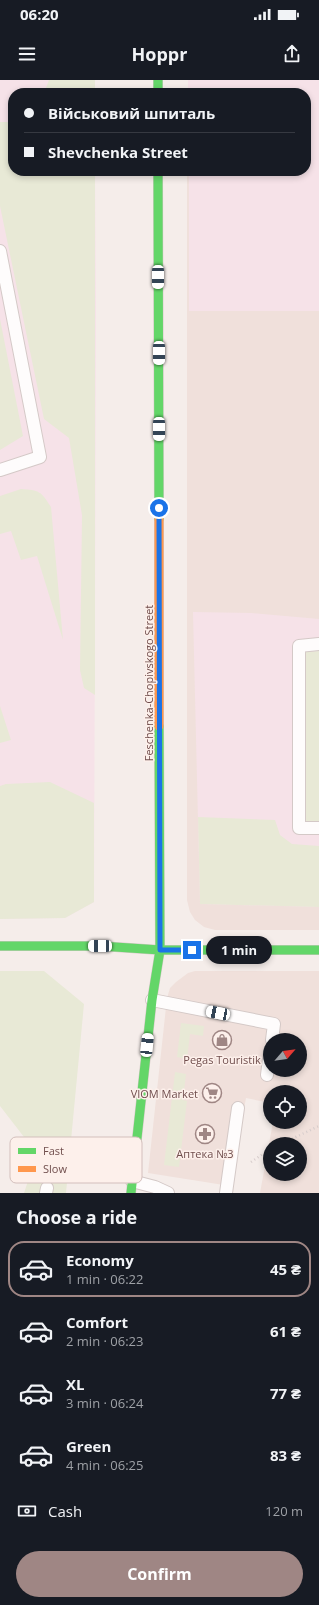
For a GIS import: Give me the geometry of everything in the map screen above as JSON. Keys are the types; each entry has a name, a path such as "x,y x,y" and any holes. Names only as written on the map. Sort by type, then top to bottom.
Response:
{"street":[{"name":"Feschenka-Chopivskogo Street","path":"137,1137 152,1000 160,950 158,176"},
{"path":"0,946 100,946 160,950 319,950"}],"lane":[{"path":"0,251 40,457 0,470"},
{"path":"319,644 299,646 299,828 319,828"},
{"path":"152,1000 274,1024 273,1033"},
{"path":"226,1193 238,1108"},
{"path":"131,1187 155,1187 168,1193"}],"path":[{"path":"296,1137 319,1126"},
{"path":"249,1163 263,1154"}],"shaded area":[{"path":"0,80 95,80 95,88 8,88 8,176 95,176 94,902 65,918 0,919"},
{"path":"188,80 319,80 319,930 215,930 204,927 195,920 190,912 187,900 187,176 311,176 311,88 188,88"},
{"path":"188,80 319,80 319,311 189,311 189,176 311,176 311,88 188,88"},
{"path":"193,612 251,613 319,619 319,907 200,904"},
{"path":"195,971 319,971 319,1193 260,1193 263,1177 263,1181 307,1181 307,1137 270,1137 272,1129 307,1129 307,1085 263,1085 263,1102 246,1098 230,1186 148,1173 167,998 170,988 188,973"}],"green space":[{"path":"49,80 95,80 95,88 46,88"},
{"path":"0,122 8,122 8,176 95,176 95,695 84,688 80,670 82,515 69,438 44,419 0,206"},
{"path":"0,319 23,436 0,450"},
{"path":"21,489 39,492 51,507 63,640 37,556 21,560 11,531 0,534 0,496"},
{"path":"319,651 319,822 303,823 305,652"},
{"path":"0,706 11,740 0,743"},
{"path":"50,782 94,803 94,902 65,918 0,919 0,786 6,784"},
{"path":"198,817 275,820 280,835 292,844 319,846 319,907 200,904"},
{"path":"0,971 44,971 84,1004 71,1137 24,1137 0,1106"},
{"path":"181,1023 204,1026 203,1036 190,1034 187,1059 177,1057"},
{"path":"175,1072 186,1074 183,1100 187,1101 179,1167 164,1165"},
{"path":"27,1183 67,1183 66,1193 24,1193"}],"traffic: fast":[{"path":"158,80 158,88"},
{"path":"158,176 159,519"},
{"path":"137,1137 152,1000 160,950 159,726"},
{"path":"0,946 100,946 160,950 319,950"},
{"path":"131,1193 132,1183"}],"traffic: slow":[{"path":"159,519 159,726"}],"place":[{"name":"Pegas Touristik","path":"222,1040"},
{"name":"VIOM Market","path":"212,1093"},
{"name":"Аптека №3","path":"205,1134"}],"route":[{"path":"159,508 160,950 192,950"}]}
